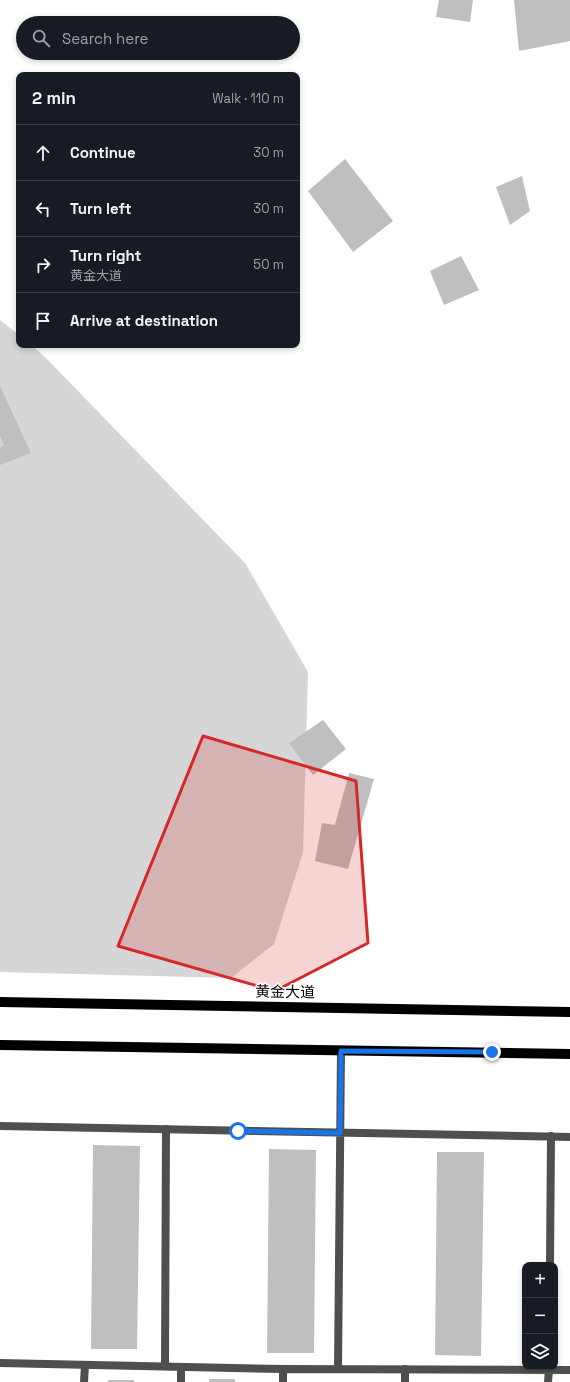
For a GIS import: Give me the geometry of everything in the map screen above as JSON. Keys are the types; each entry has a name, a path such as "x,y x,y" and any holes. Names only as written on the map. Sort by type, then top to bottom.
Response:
{"main road":[{"name":"黄金大道","path":"0,1002 570,1012"},
{"path":"0,1045 570,1054"}],"street":[{"path":"338,1369 341,1051"},
{"path":"0,1126 570,1137"},
{"path":"165,1366 166,1129"},
{"path":"550,1262 551,1136"},
{"path":"0,1363 283,1369 522,1369"},
{"path":"84,1382 85,1365"},
{"path":"181,1367 181,1382"},
{"path":"283,1369 283,1382"},
{"path":"405,1369 405,1382"},
{"path":"558,1369 570,1370"},
{"path":"548,1382 549,1370"}],"highlighted area":[{"path":"203,736 356,781 368,943 275,991 118,946"}],"shaded area":[{"path":"0,320 16,333 16,348 34,348 45,357 245,563 308,672 303,852 274,944 231,978 0,972"}],"building":[{"path":"439,0 473,0 470,22 436,17"},
{"path":"514,0 570,0 570,41 519,51"},
{"path":"345,159 393,221 353,252 308,191"},
{"path":"522,176 530,211 510,225 496,187"},
{"path":"461,256 479,290 444,305 430,271"},
{"path":"0,386 31,453 0,465 0,448 4,445 0,436"},
{"path":"323,720 346,749 313,775 289,743"},
{"path":"349,773 374,779 348,869 315,861 322,823 335,825"},
{"path":"93,1145 140,1146 137,1349 91,1349"},
{"path":"269,1149 316,1150 314,1353 267,1353"},
{"path":"437,1152 484,1152 481,1356 435,1355"},
{"path":"209,1379 235,1379 235,1382 209,1382"},
{"path":"108,1380 134,1380 134,1382 108,1382"}],"route":[{"path":"238,1131 340,1133 341,1051 492,1052"}]}
